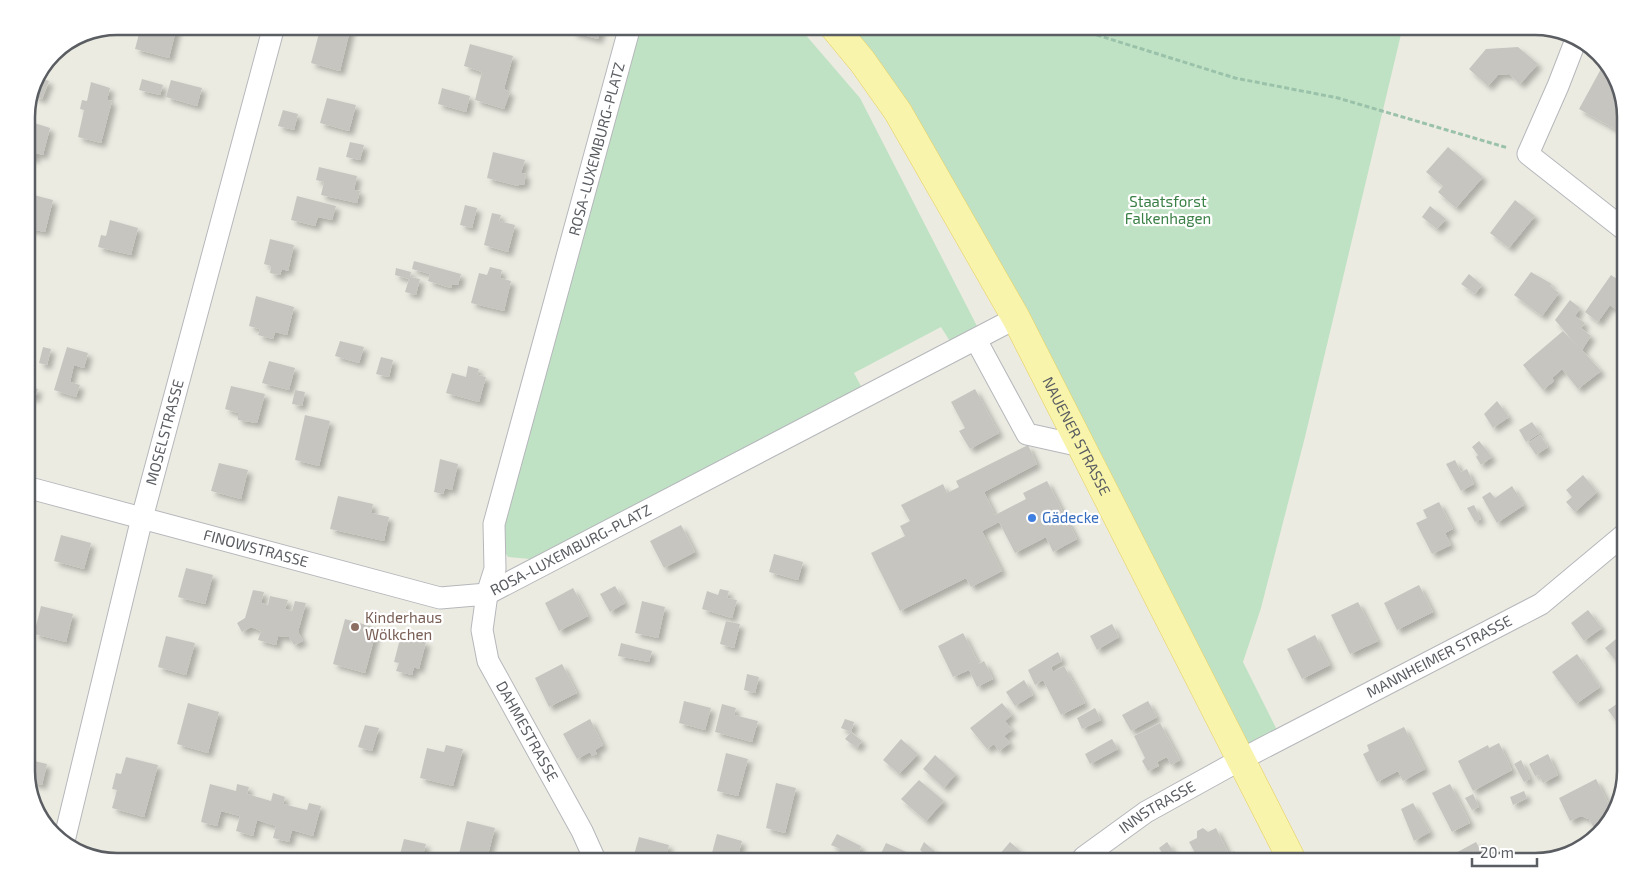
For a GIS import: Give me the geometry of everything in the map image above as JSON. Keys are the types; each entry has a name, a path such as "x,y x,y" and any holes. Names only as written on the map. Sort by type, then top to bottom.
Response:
{"main road":[{"name":"NAUENER STRASSE","path":"840,35 862,61 898,112 1016,318 1288,853"}],"street":[{"name":"MOSELSTRASSE","path":"65,835 142,518 272,35"},
{"name":"ROSA-LUXEMBURG-PLATZ","path":"487,594 495,569 494,524 628,35"},
{"path":"1574,45 1528,154 1617,224"},
{"name":"ROSA-LUXEMBURG-PLATZ","path":"487,594 1016,318"},
{"path":"976,340 1027,434 1081,446"},
{"name":"FINOWSTRASSE","path":"35,489 440,598 487,594"},
{"name":"MANNHEIMER STRASSE","path":"1240,760 1541,604 1617,541"},
{"name":"DAHMESTRASSE","path":"487,594 482,630 488,661 582,831 592,853"},
{"name":"INNSTRASSE","path":"1090,853 1146,812 1240,760"}],"path":[{"path":"1097,35 1235,78 1338,98 1528,154"}],"green space":[{"path":"637,35 806,35 860,98 978,328 951,343 941,327 854,373 862,388 530,559 508,557 497,539"},
{"name":"Staatsforst Falkenhagen","path":"839,35 1401,35 1305,437 1261,608 1243,662 1281,738 1240,760 1016,318"}],"building":[{"path":"139,35 175,35 169,58 135,49"},
{"path":"319,35 349,35 340,71 311,63"},
{"path":"583,35 599,35 598,39"},
{"path":"470,44 513,56 504,89 510,92 504,109 475,100 482,72 464,66"},
{"path":"1518,47 1538,64 1520,84 1509,74 1498,75 1488,86 1469,69 1486,49"},
{"path":"1601,69 1613,91 1617,111 1617,130 1579,109"},
{"path":"44,79 49,81 42,99 38,98"},
{"path":"142,79 163,85 160,95 139,90"},
{"path":"171,80 202,88 197,106 166,97"},
{"path":"91,82 110,88 107,100 112,101 101,143 78,137 84,110 80,109 82,100 87,101"},
{"path":"442,88 470,96 466,112 438,104"},
{"path":"327,98 356,105 349,131 320,123"},
{"path":"283,110 298,114 294,130 278,126"},
{"path":"35,123 50,128 43,155 36,153 35,159"},
{"path":"350,142 364,145 360,160 346,157"},
{"path":"1448,147 1483,177 1456,208 1438,192 1443,186 1426,172"},
{"path":"493,152 525,160 521,173 526,174 524,185 519,184 518,186 487,178"},
{"path":"319,167 357,176 354,190 360,191 357,203 321,195 324,182 316,180"},
{"path":"35,195 53,200 45,232 35,230"},
{"path":"297,196 336,206 332,220 318,217 315,226 291,220"},
{"path":"1515,200 1535,216 1509,248 1490,233"},
{"path":"465,205 477,208 472,228 460,225"},
{"path":"1430,206 1446,219 1437,229 1422,217"},
{"path":"492,213 501,215 499,221 515,225 508,252 484,245"},
{"path":"110,220 138,228 131,255 98,247 101,235 106,236"},
{"path":"270,239 294,245 288,271 282,269 280,275 270,273 271,266 264,264"},
{"path":"414,261 461,274 458,285 452,284 451,288 428,281 430,274 412,269"},
{"path":"490,267 502,270 500,278 511,281 504,311 471,303 479,273 487,275"},
{"path":"396,268 411,272 410,277 420,279 416,295 405,292 409,279 395,275"},
{"path":"1531,272 1552,284 1550,286 1559,293 1542,316 1514,295"},
{"path":"1469,274 1482,285 1475,294 1461,284"},
{"path":"1611,275 1617,279 1617,310 1610,305 1598,322 1585,312"},
{"path":"256,296 294,307 287,335 275,332 273,339 258,335 260,329 249,326"},
{"path":"1570,300 1580,308 1575,316 1585,323 1581,328 1591,336 1582,350 1601,371 1578,389 1562,369 1552,378 1554,381 1543,390 1523,365 1563,331 1580,349 1555,320"},
{"path":"340,341 364,347 359,363 335,356"},
{"path":"43,347 51,349 47,365 39,363"},
{"path":"67,347 88,353 84,368 74,365 70,382 80,385 76,397 54,390"},
{"path":"381,357 393,360 389,377 376,374"},
{"path":"269,361 295,368 289,390 262,383"},
{"path":"468,366 479,369 477,375 486,377 479,402 446,393 452,373 466,377"},
{"path":"231,386 265,394 257,423 238,420 238,413 225,409"},
{"path":"975,389 999,433 970,449 959,431 965,428 951,402"},
{"path":"295,390 305,392 302,406 292,404"},
{"path":"1497,401 1509,417 1493,428 1484,414"},
{"path":"305,415 330,421 319,466 295,460"},
{"path":"1532,422 1540,433 1526,442 1519,430"},
{"path":"1540,435 1548,447 1536,455 1528,443"},
{"path":"1479,441 1492,457 1481,465 1476,457 1478,455 1472,447"},
{"path":"1028,445 1037,464 984,492 995,515 1026,499 1023,493 1047,481 1077,539 1053,552 1046,537 1015,553 999,522 982,531 1002,571 971,587 966,578 900,611 871,553 905,536 900,526 910,521 901,505 943,484 947,493 959,487 956,481"},
{"path":"440,459 458,464 452,490 445,488 443,494 434,492"},
{"path":"1455,460 1461,472 1467,469 1474,484 1461,491 1446,464"},
{"path":"219,463 248,470 241,499 211,491"},
{"path":"1583,475 1597,492 1575,512 1566,502 1572,497 1566,490"},
{"path":"1512,486 1524,505 1497,523 1482,497 1490,492 1495,498"},
{"path":"338,496 373,504 371,513 389,517 384,541 330,529"},
{"path":"1439,502 1453,529 1445,533 1451,545 1432,554 1416,523 1427,518 1423,510"},
{"path":"1474,505 1481,519 1475,522 1467,508"},
{"path":"681,525 695,552 664,568 650,541"},
{"path":"61,535 91,543 84,569 54,561"},
{"path":"774,554 803,562 798,580 769,572"},
{"path":"186,568 213,575 205,604 178,597"},
{"path":"1419,585 1433,612 1397,630 1384,603"},
{"path":"615,586 625,603 610,612 600,594"},
{"path":"573,588 588,616 559,631 545,603"},
{"path":"720,589 729,591 727,598 737,600 732,618 702,609 707,591 718,595"},
{"path":"253,590 264,592 261,603 268,605 270,596 288,600 285,609 292,611 295,601 306,603 298,632 303,641 294,645 289,637 278,636 276,645 258,640 261,631 251,627 242,632 237,623 245,618"},
{"path":"642,601 665,607 658,638 635,633"},
{"path":"1358,602 1378,641 1350,654 1331,615"},
{"path":"41,606 73,614 66,642 35,634"},
{"path":"1588,610 1602,628 1584,641 1571,623"},
{"path":"345,619 377,628 365,673 333,664"},
{"path":"726,621 740,624 734,648 720,644"},
{"path":"1112,624 1119,637 1097,650 1090,636"},
{"path":"963,633 979,664 984,661 993,679 977,687 969,670 953,677 938,646"},
{"path":"401,635 426,642 419,669 414,667 412,675 396,671 399,663 394,662"},
{"path":"1315,635 1330,665 1302,679 1287,649"},
{"path":"166,636 195,643 186,675 158,667"},
{"path":"1617,638 1617,662 1605,648"},
{"path":"621,643 652,651 649,662 618,656"},
{"path":"1058,652 1062,661 1051,667 1053,672 1064,666 1085,703 1061,715 1043,680 1035,685 1028,670"},
{"path":"1577,654 1600,687 1576,704 1552,672"},
{"path":"562,664 577,693 549,707 535,678"},
{"path":"747,674 759,677 755,693 744,690"},
{"path":"1024,680 1033,695 1015,706 1006,692"},
{"path":"684,701 711,708 705,730 679,723"},
{"path":"1148,701 1157,717 1131,731 1122,715"},
{"path":"188,703 219,712 208,753 177,744"},
{"path":"1002,703 1012,715 1005,721 1012,730 1004,736 1010,743 999,751 994,744 987,749 970,728"},
{"path":"722,704 736,708 734,715 758,721 752,742 715,732"},
{"path":"1617,704 1617,723 1608,710"},
{"path":"1095,708 1101,720 1082,729 1077,718"},
{"path":"590,719 603,745 595,750 597,754 592,756 590,752 577,759 563,734"},
{"path":"845,719 854,722 851,732 841,728"},
{"path":"1160,723 1180,760 1171,765 1167,757 1157,762 1159,766 1148,771 1142,761 1145,758 1134,736"},
{"path":"365,725 379,728 372,751 358,747"},
{"path":"1404,727 1425,769 1403,781 1398,771 1377,782 1363,754 1369,751 1367,745"},
{"path":"851,732 862,741 857,748 845,739"},
{"path":"901,739 918,754 899,774 883,760"},
{"path":"1112,739 1118,749 1090,764 1085,754"},
{"path":"1499,743 1512,770 1473,791 1458,761 1488,745 1489,748"},
{"path":"446,745 463,749 453,786 420,778 427,748 444,752"},
{"path":"726,753 748,759 738,796 717,791"},
{"path":"1548,754 1558,775 1543,783 1539,775 1535,776 1529,764"},
{"path":"935,755 956,774 944,788 923,769"},
{"path":"126,757 158,765 144,817 112,808 117,790 112,789 116,773 121,774"},
{"path":"1521,760 1530,779 1524,782 1514,764"},
{"path":"35,761 47,764 42,785 36,783"},
{"path":"1596,779 1610,805 1594,828 1589,819 1581,816 1570,821 1559,798"},
{"path":"919,780 944,801 926,821 901,799"},
{"path":"776,783 796,788 785,833 766,828"},
{"path":"210,784 236,791 237,784 249,787 247,794 271,801 273,793 285,797 283,804 307,810 309,803 321,806 313,836 292,830 289,842 273,838 276,826 257,820 253,836 236,831 240,816 221,811 217,826 201,822"},
{"path":"1450,784 1470,823 1452,832 1432,793"},
{"path":"1524,791 1527,798 1513,805 1510,797"},
{"path":"1473,794 1479,807 1472,810 1465,798"},
{"path":"1413,803 1430,832 1414,841 1401,809"},
{"path":"467,821 495,828 488,853 459,853"},
{"path":"1203,828 1208,832 1216,828 1228,853 1195,853 1189,842 1197,838 1197,831"},
{"path":"717,834 742,841 739,853 712,853"},
{"path":"837,834 861,846 859,853 838,853 840,849 831,845"},
{"path":"639,837 669,845 667,853 635,853"},
{"path":"404,839 426,844 424,853 400,853"},
{"path":"924,842 936,853 923,853 920,850"},
{"path":"1010,842 1023,853 1001,853"},
{"path":"1167,842 1175,853 1162,853 1159,848"},
{"path":"1476,842 1482,853 1456,853"},
{"path":"886,843 909,853 881,853"}],"place":[{"name":"Gädecke","path":"1032,518"},
{"name":"Kinderhaus Wölkchen","path":"355,627"}]}
